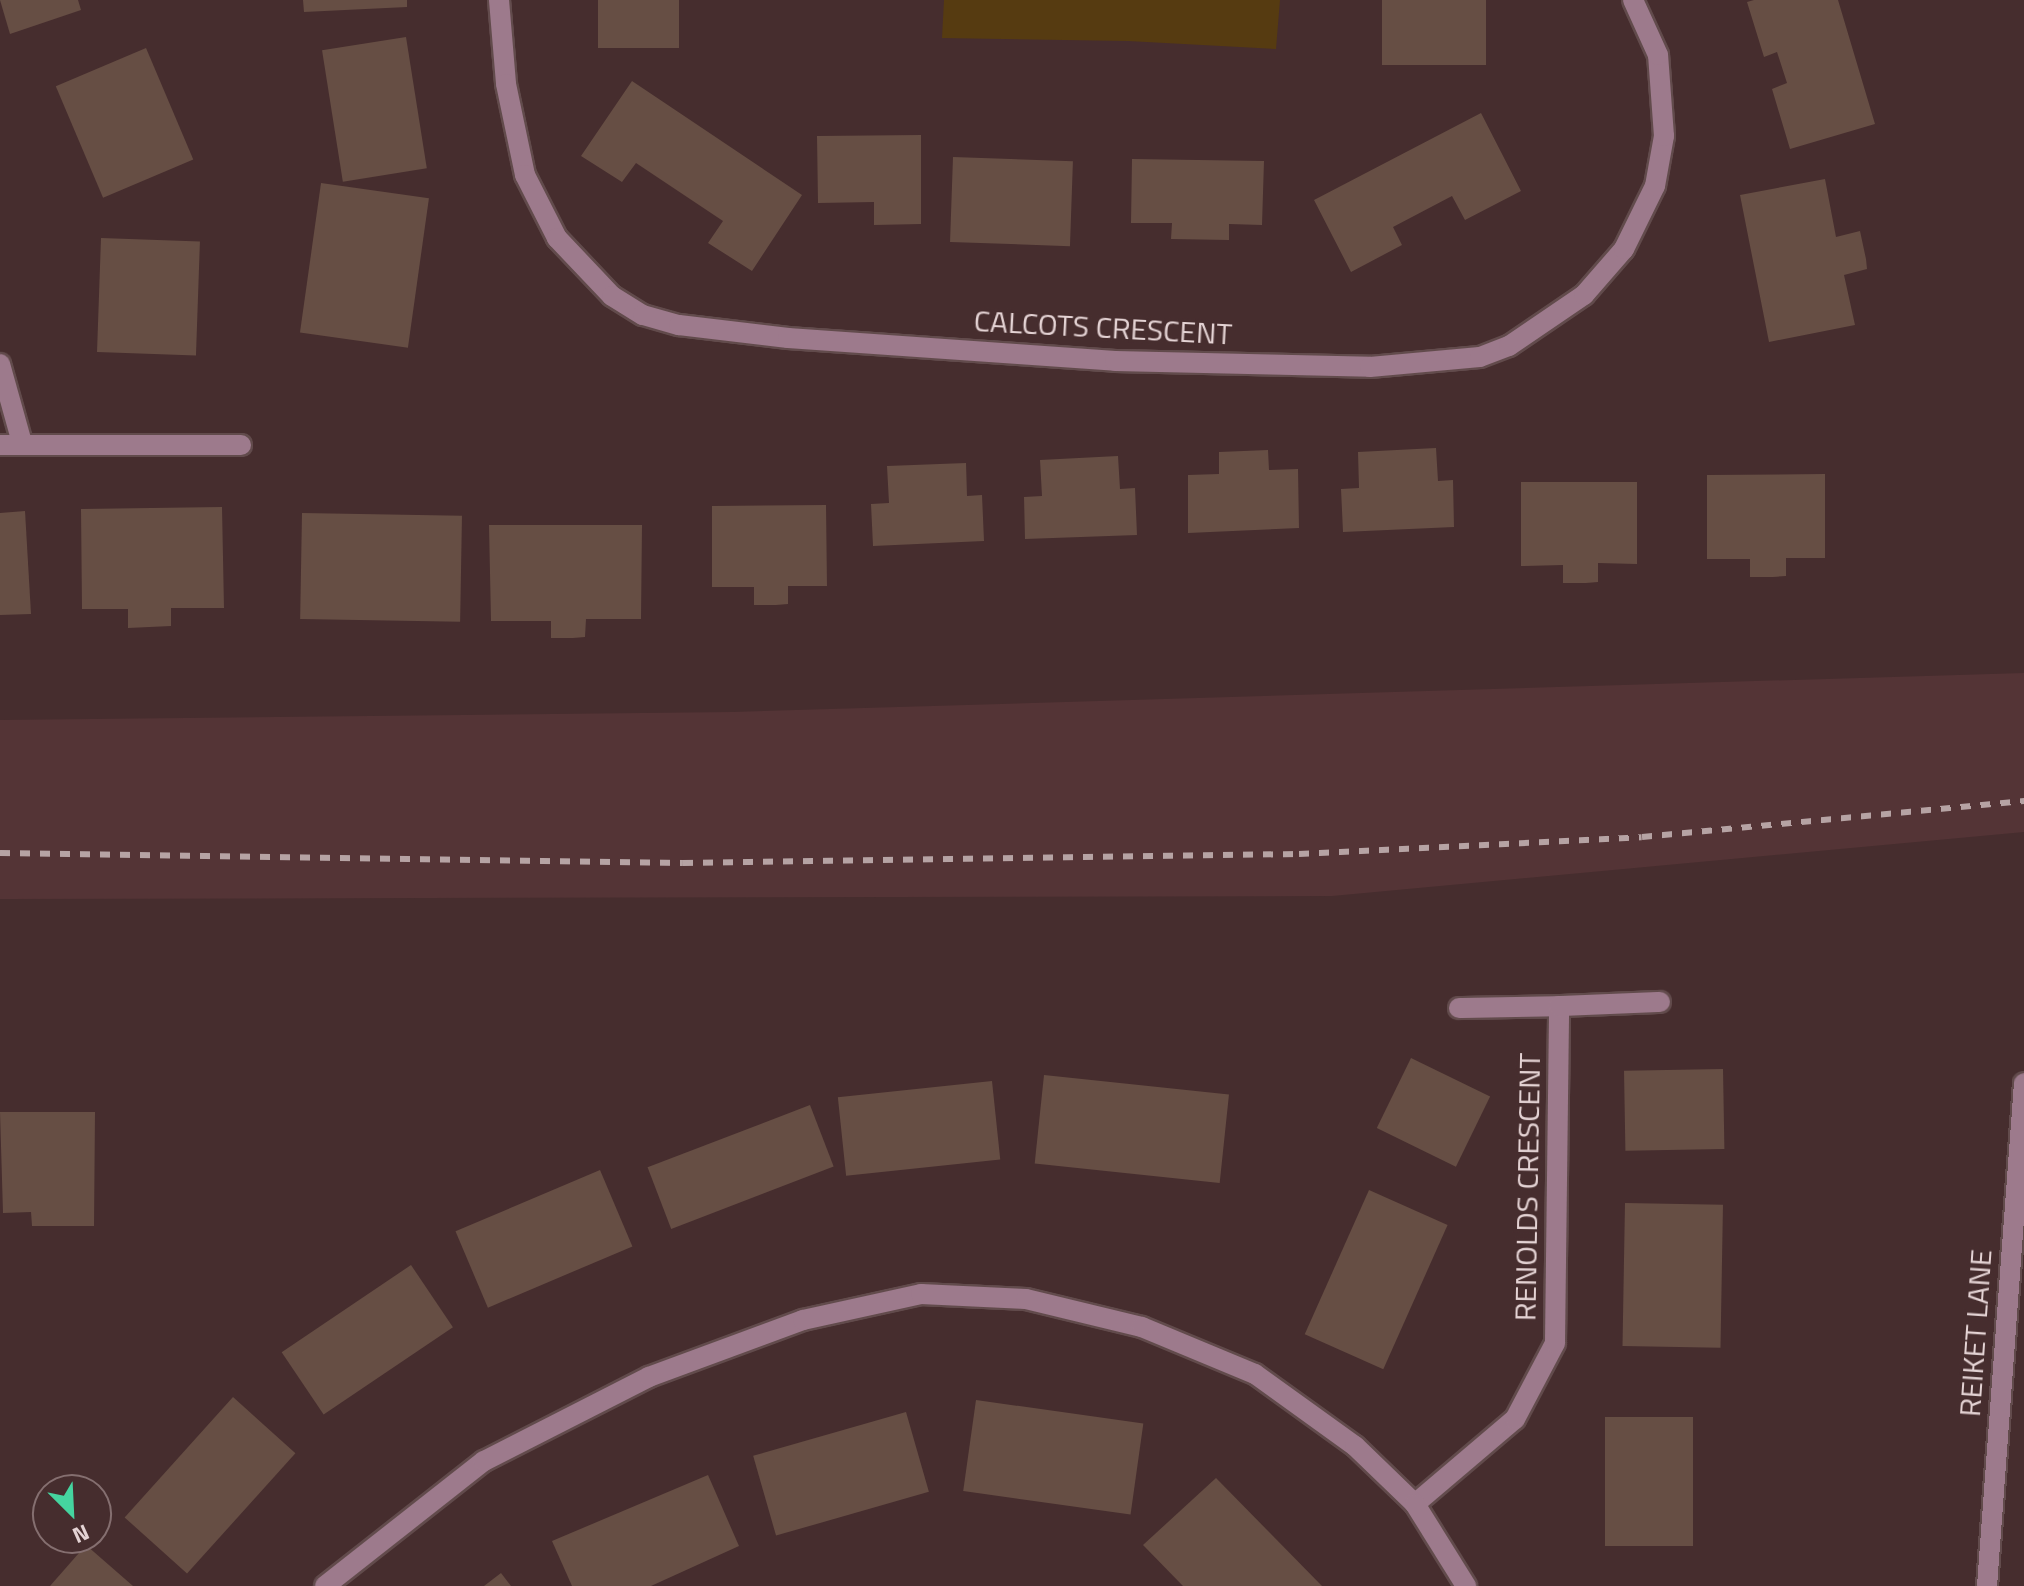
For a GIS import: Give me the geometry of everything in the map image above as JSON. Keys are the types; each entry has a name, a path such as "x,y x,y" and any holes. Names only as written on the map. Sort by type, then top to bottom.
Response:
{"street":[{"name":"CALCOTS CRESCENT","path":"499,0 506,84 525,175 557,238 612,296 643,315 679,325 788,338 1115,361 1370,367 1480,357 1509,346 1584,295 1624,249 1655,186 1664,136 1658,55 1633,0"},
{"path":"0,364 22,443"},
{"path":"0,445 241,445"},
{"path":"1459,1008 1660,1002"},
{"name":"RENOLDS CRESCENT","path":"1415,1504 1515,1419 1555,1343 1559,1006"},
{"name":"REIKET LANE","path":"1987,1586 2024,1083"},
{"path":"325,1586 484,1461 649,1377 803,1320 921,1294 1026,1299 1142,1327 1255,1374 1355,1446 1415,1504 1466,1586"}],"shaded area":[{"path":"944,0 1280,0 1276,49 1128,41 942,38"},
{"path":"2024,673 2024,832 1332,896 0,899 0,720 733,712"}],"building":[{"path":"0,0 78,0 81,10 10,34"},
{"path":"303,0 407,0 407,7 304,12"},
{"path":"598,0 679,0 679,48 598,48"},
{"path":"1382,0 1486,0 1486,65 1382,65"},
{"path":"1838,0 1875,124 1790,149 1772,89 1787,83 1777,52 1764,57 1747,2"},
{"path":"406,37 427,168 343,182 322,50"},
{"path":"146,48 193,159 103,198 56,86"},
{"path":"632,81 802,195 752,271 708,243 723,221 636,163 622,182 581,156"},
{"path":"1481,113 1521,191 1465,220 1452,196 1393,227 1402,245 1351,272 1314,200"},
{"path":"921,135 921,224 874,225 874,202 818,203 817,136"},
{"path":"953,157 1073,161 1070,246 950,242"},
{"path":"1132,159 1264,161 1262,225 1229,224 1229,240 1171,239 1172,223 1131,223"},
{"path":"1825,179 1836,237 1860,231 1866,259 1867,269 1844,275 1855,325 1769,342 1740,195"},
{"path":"321,183 429,198 408,348 300,333"},
{"path":"101,238 200,241 196,355 97,352"},
{"path":"1436,448 1438,481 1453,480 1454,527 1343,532 1341,489 1359,488 1358,452"},
{"path":"1268,450 1269,470 1298,469 1299,528 1188,533 1188,475 1219,474 1219,452"},
{"path":"1118,456 1120,489 1135,488 1137,535 1025,539 1024,497 1042,496 1040,460"},
{"path":"966,463 967,496 982,495 984,541 873,546 871,504 889,503 887,466"},
{"path":"1825,474 1825,558 1786,558 1786,576 1773,577 1750,577 1750,559 1707,559 1707,475"},
{"path":"1521,482 1637,482 1637,564 1598,563 1598,582 1586,583 1563,583 1563,565 1521,566"},
{"path":"826,505 827,586 788,586 788,604 776,605 754,605 754,587 712,587 712,506"},
{"path":"222,507 224,608 171,608 171,626 128,628 128,609 82,609 81,509"},
{"path":"25,511 31,614 0,615 0,513"},
{"path":"302,513 462,516 460,622 300,619"},
{"path":"489,525 642,525 641,619 586,619 585,637 573,638 551,638 551,621 491,621"},
{"path":"1411,1058 1490,1097 1456,1167 1377,1128"},
{"path":"1723,1069 1724,1149 1625,1151 1624,1071"},
{"path":"1044,1075 1229,1094 1220,1183 1035,1164"},
{"path":"992,1081 1000,1160 846,1176 838,1097"},
{"path":"810,1105 834,1167 671,1229 648,1167"},
{"path":"0,1112 95,1112 94,1226 32,1226 31,1212 3,1213"},
{"path":"600,1170 632,1246 488,1308 455,1231"},
{"path":"1369,1190 1448,1225 1383,1369 1305,1334"},
{"path":"1625,1203 1723,1205 1720,1348 1623,1346"},
{"path":"411,1265 453,1327 324,1414 282,1352"},
{"path":"233,1397 295,1453 187,1574 125,1517"},
{"path":"976,1400 1143,1424 1131,1515 963,1491"},
{"path":"906,1412 929,1492 776,1536 753,1456"},
{"path":"1605,1417 1693,1417 1693,1546 1605,1546"},
{"path":"708,1475 739,1546 651,1586 572,1586 552,1541"},
{"path":"1216,1478 1322,1586 1183,1586 1143,1545"},
{"path":"78,1554 96,1554 133,1586 50,1586"},
{"path":"501,1573 511,1586 484,1586"}],"railway":[{"path":"0,853 683,863 1299,854 1642,837 2024,801"}]}
